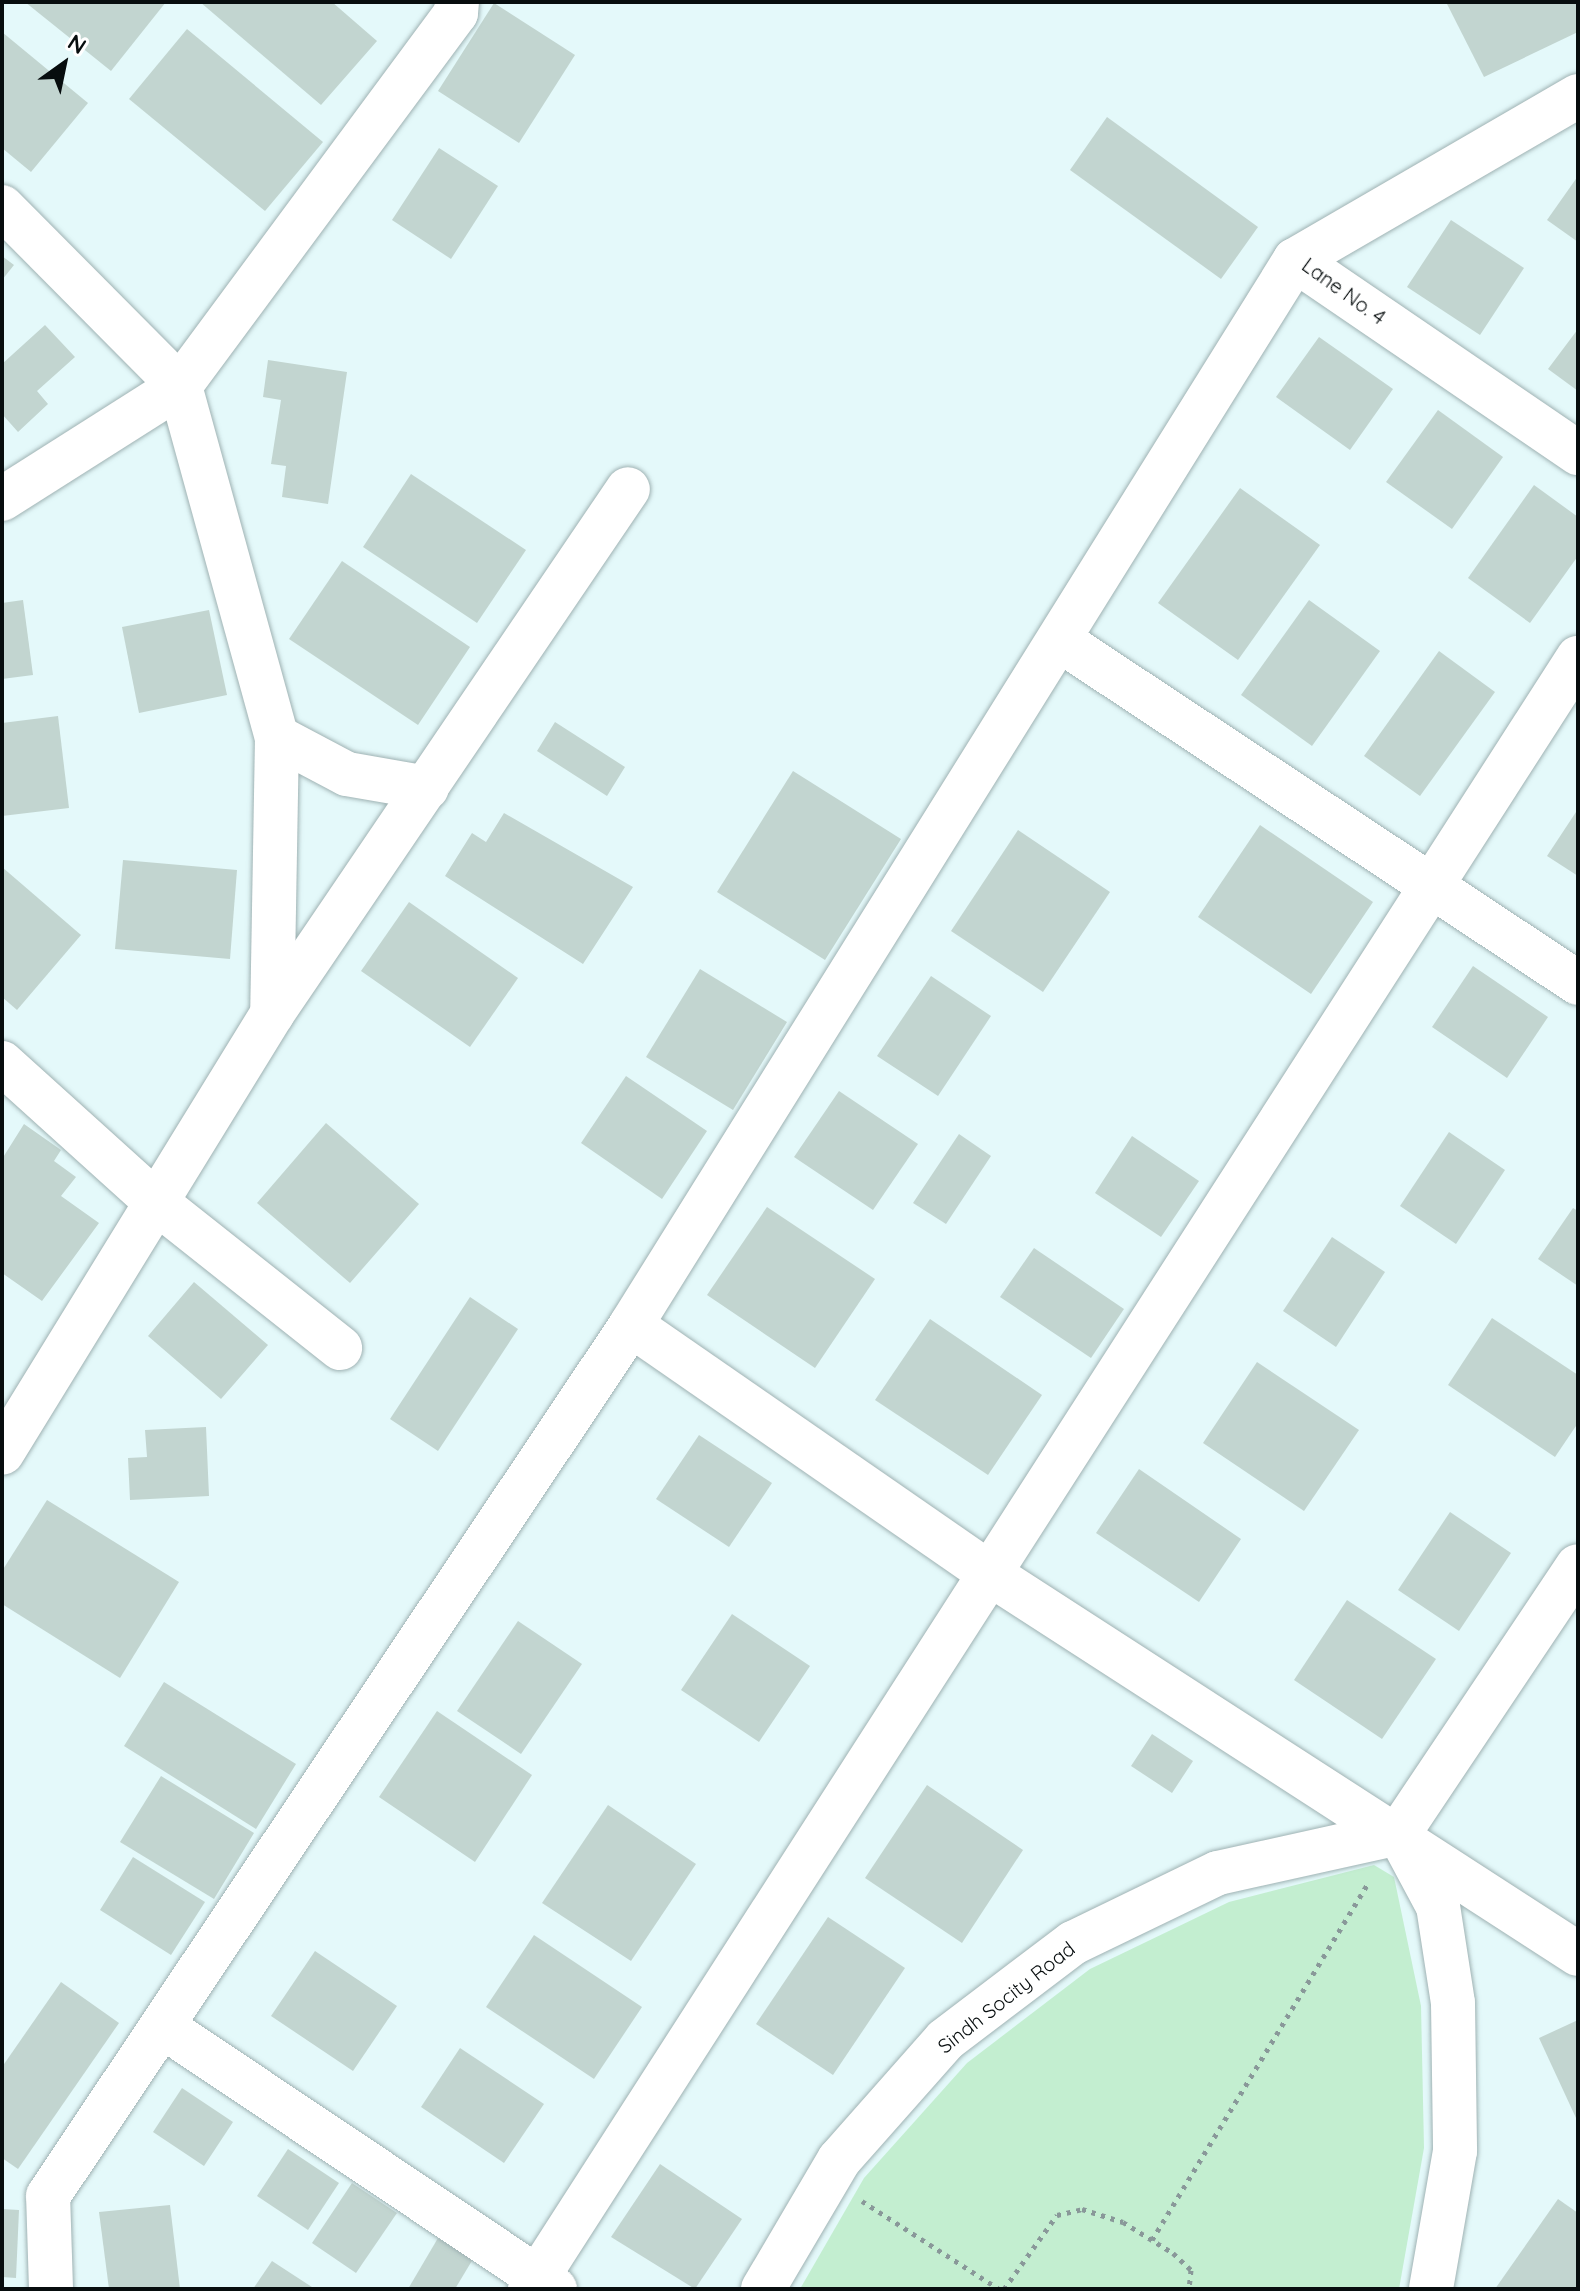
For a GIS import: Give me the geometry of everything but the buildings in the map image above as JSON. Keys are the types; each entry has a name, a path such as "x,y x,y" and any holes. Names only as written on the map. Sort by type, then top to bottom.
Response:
{"lane":[{"path":"2,499 180,386 456,13 457,2"},
{"name":"Lane No. 4","path":"1578,96 1295,260 1578,453"},
{"path":"2,207 180,386 277,737 272,1014"},
{"path":"51,2289 48,2196 631,1325 1061,641 1295,260"},
{"path":"2,1453 272,1014 628,489"},
{"path":"1061,641 1429,888 1578,983"},
{"path":"162,2026 541,2285 990,1574 1578,658"},
{"path":"277,737 347,774 427,788"},
{"path":"2,1063 156,1202 340,1348"},
{"path":"631,1325 990,1574 1399,1833 1578,1954"},
{"path":"1399,1833 1578,1566"},
{"path":"1399,1833 1438,1906 1453,2003 1455,2151 1431,2289"},
{"name":"Sindh Socity Road","path":"763,2289 827,2179 945,2040 1073,1943 1218,1873 1399,1833"}],"path":[{"path":"1152,2240 1399,1833"},
{"path":"827,2179 1001,2289 1057,2215 1082,2209 1152,2240 1191,2270 1189,2289"}],"green space":[{"path":"1374,1865 1394,1877 1421,2006 1424,2148 1399,2289 800,2289 864,2178 967,2063 1090,1969 1229,1902"}]}
